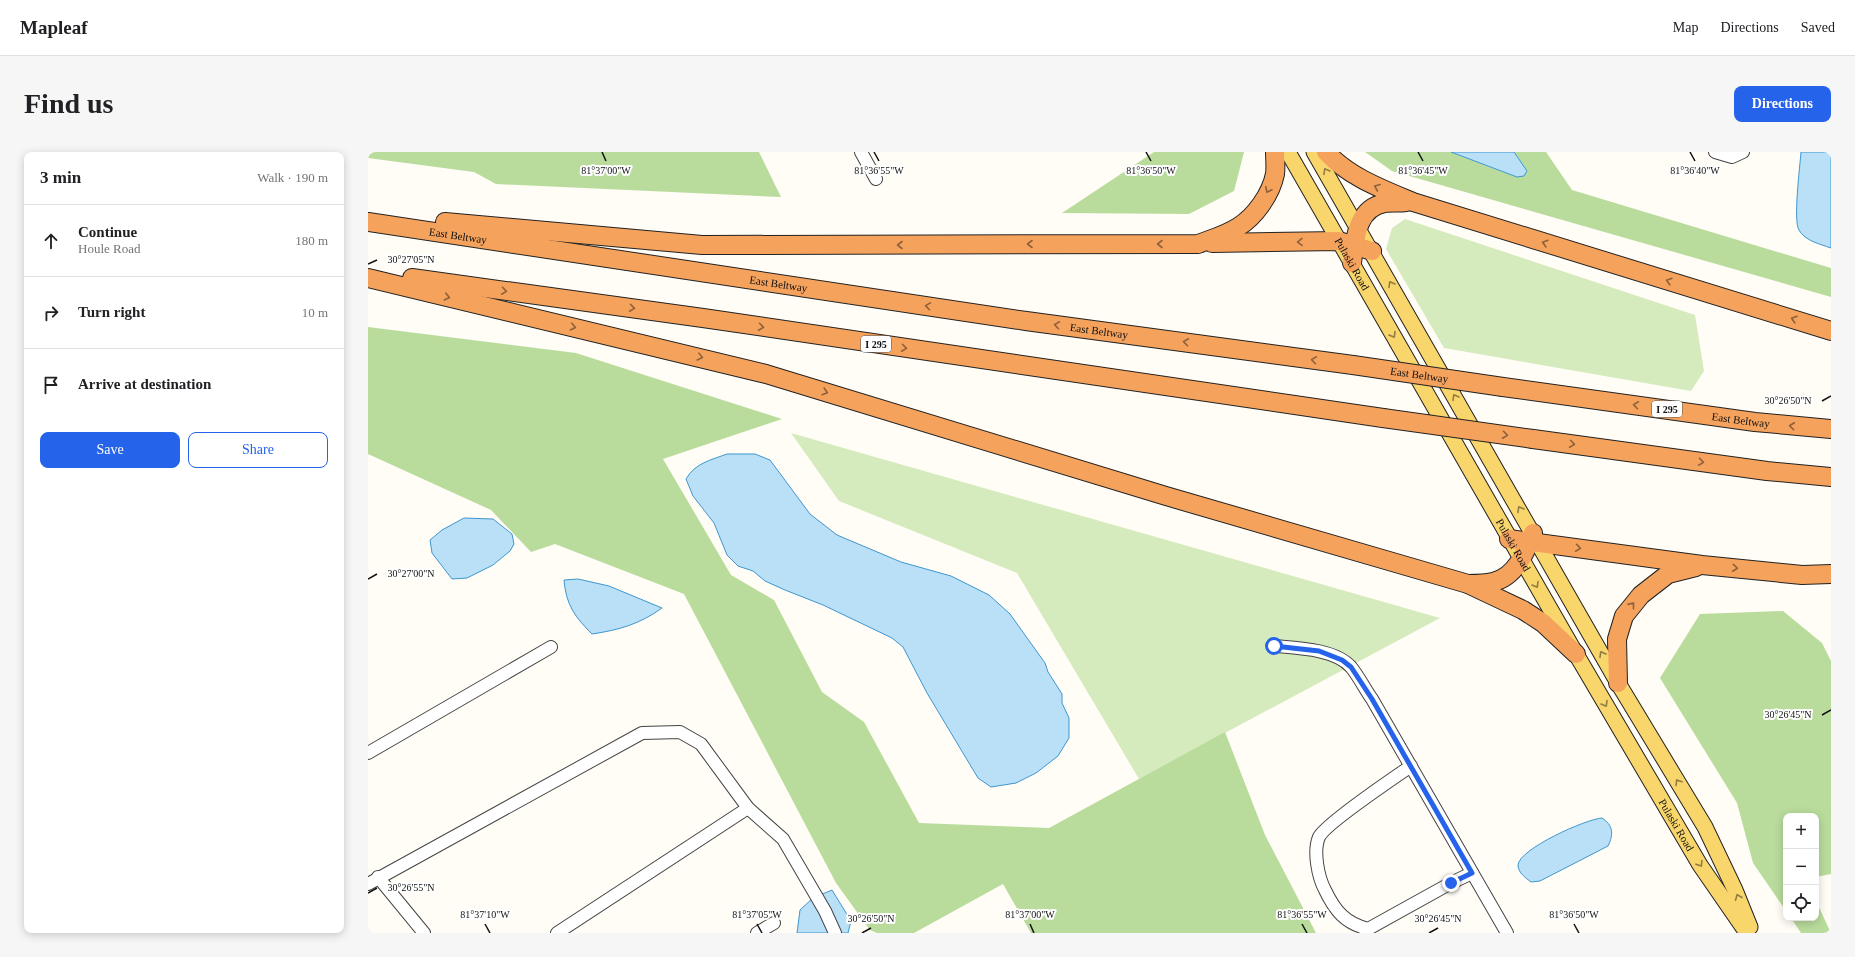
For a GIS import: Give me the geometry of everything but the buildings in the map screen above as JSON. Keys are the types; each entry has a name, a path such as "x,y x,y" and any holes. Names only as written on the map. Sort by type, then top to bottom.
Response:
{"highway":[{"path":"1198,244 1240,227 1257,210 1269,190 1275,174 1275,152"},
{"path":"1326,152 1335,162 1367,182 1413,202 1831,331"},
{"path":"1348,250 1358,226 1367,212 1384,203 1413,202"},
{"path":"368,214 702,245 1198,244 1372,251"},
{"name":"East Beltway","path":"368,222 1026,321 1353,365 1755,422 1831,430"},
{"name":"I 295","path":"368,272 711,319 1383,418 1767,471 1831,477"},
{"path":"368,278 766,374 1166,496 1468,584 1523,610 1542,623 1576,654"},
{"path":"1509,539 1534,539 1702,565 1802,576 1831,574"},
{"path":"1468,584 1495,582 1506,576 1522,560 1534,539"},
{"path":"1618,683 1618,639 1624,616 1641,595 1668,574 1702,565"}],"main road":[{"name":"Pulaski Road","path":"1288,152 1348,250 1509,539 1700,865 1747,933"},
{"name":"Pulaski Road","path":"1314,152 1358,226 1534,539 1618,683 1705,827 1735,890 1752,933"}],"street":[{"path":"861,152 876,179"},
{"path":"1715,152 1732,157 1743,152"},
{"path":"1274,646 1319,651 1342,660 1351,667 1372,699 1507,933"},
{"path":"368,753 551,647"},
{"path":"424,933 373,881 642,733 680,732 701,744 748,808 783,839 825,911 835,933"},
{"path":"1411,766 1337,819 1320,836 1317,855 1320,880 1333,908 1355,925 1368,929 1472,873"},
{"path":"557,933 748,808"},
{"path":"757,933 774,922"}],"green space":[{"path":"368,152 759,152 781,197 496,184 474,172 368,158"},
{"path":"1154,152 1244,152 1234,191 1189,214 1062,213"},
{"path":"1365,152 1451,152 1517,177 1527,171 1514,152 1546,152 1572,190 1831,268 1831,297 1392,171"},
{"path":"1405,219 1695,315 1704,371 1691,391 1444,348 1386,249 1392,228"},
{"path":"368,327 576,353 782,419 663,459 731,575 774,600 822,692 864,722 919,823 1049,828 1225,732 1265,835 1316,933 1031,933 1003,884 914,933 877,933 870,930 836,883 684,594 555,544 531,552 491,510 368,454"},
{"path":"791,433 1440,618 1139,779 1017,573 839,501"},
{"path":"1783,611 1822,643 1831,661 1831,874 1819,876 1819,813 1783,813 1783,907 1753,863 1737,803 1660,678 1700,614"},
{"path":"1819,907 1831,933 1801,933 1793,921 1819,921"}],"water":[{"path":"1451,152 1514,152 1527,171 1524,176 1517,177"},
{"path":"1801,152 1831,152 1831,248 1813,242 1805,237 1797,225 1798,180"},
{"path":"727,454 755,454 770,460 810,514 837,535 901,562 951,576 989,595 1010,614 1045,663 1048,672 1062,694 1062,703 1069,718 1069,738 1058,756 1036,773 1016,783 991,787 978,778 927,693 903,647 892,638 823,605 765,581 753,571 738,566 727,555 714,523 693,496 686,479 694,469 709,460"},
{"path":"464,518 493,519 512,534 514,544 510,551 493,565 467,578 452,579 432,553 430,540 442,530"},
{"path":"578,579 609,586 662,608 654,614 629,626 592,634 576,616 567,597 564,580"},
{"path":"1602,818 1610,827 1612,834 1608,846 1540,881 1531,882 1521,873 1518,865 1521,858 1529,851 1541,843 1569,829"},
{"path":"832,890 851,921 848,933 797,933 800,910 813,898"}],"route":[{"path":"1274,646 1319,651 1342,660 1351,667 1372,699 1472,873 1451,883"}]}
